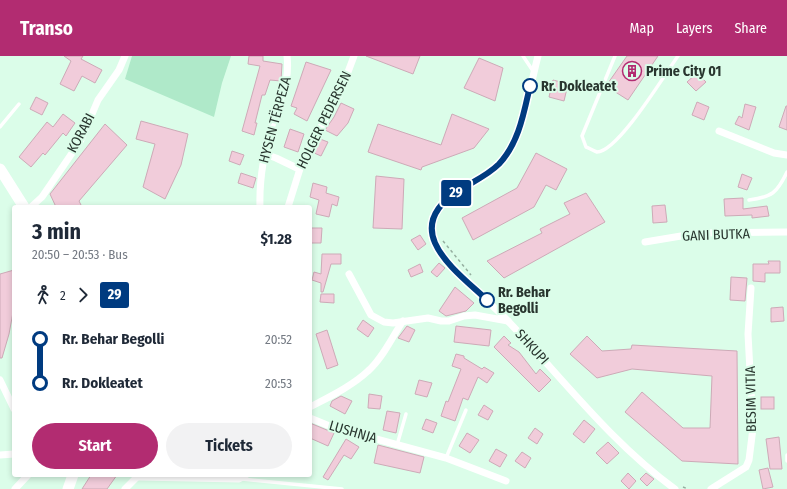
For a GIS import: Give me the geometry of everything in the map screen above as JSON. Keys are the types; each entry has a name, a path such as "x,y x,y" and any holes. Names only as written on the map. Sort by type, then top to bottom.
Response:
{"street":[{"name":"KORABI","path":"33,205 42,197 81,140 98,100 119,70 125,56"},
{"name":"HYSEN TËRPEZA","path":"260,205 261,174 264,154 274,117 285,89 288,76 287,56"},
{"name":"HOLGER PEDERSEN","path":"289,205 299,169 308,150 339,96 354,56"},
{"name":"SHKUPI","path":"538,56 519,128 506,156 490,173 448,199 440,208 435,219 433,238 442,257 508,321 565,384 623,443 676,486"},
{"path":"719,131 774,152 787,155"},
{"path":"264,154 299,169"},
{"path":"0,169 23,205"},
{"name":"GANI BUTKA","path":"645,242 699,234 787,232"},
{"path":"349,274 371,315 384,322 428,318 449,321 464,316 475,315 508,321"},
{"name":"BESIM VITIA","path":"711,489 746,467 749,460 753,428 748,334 751,288"},
{"path":"312,406 350,385 368,371 379,359 403,321"},
{"path":"0,380 12,405"},
{"name":"LUSHNJA","path":"312,419 332,427 446,458 506,481"},
{"path":"0,461 7,455"},
{"path":"15,489 26,477"},
{"path":"68,489 72,477"},
{"path":"125,489 138,477"}],"lane":[{"path":"523,56 534,72"},
{"path":"615,56 582,136 586,147 597,152 607,148 630,126 678,56"},
{"path":"0,127 19,104"},
{"path":"749,200 762,199 774,194 787,172"},
{"path":"446,458 466,410"},
{"path":"397,445 406,414"},
{"path":"787,455 787,461"},
{"path":"242,477 342,489"}],"path":[{"path":"442,240 474,278"},
{"path":"676,486 688,489"}],"green space":[{"path":"132,56 231,56 222,83 214,117 125,79"}],"building":[{"path":"64,56 83,56 81,59 102,70 95,83 82,76 74,91 60,84 71,61"},
{"path":"249,56 263,56 263,61 282,64 281,81 270,80 265,95 262,95 255,123 257,123 254,135 242,131 260,66 248,64"},
{"path":"366,56 420,56 413,74"},
{"name":"Prime City 01","path":"627,56 658,56 628,100 606,86"},
{"path":"479,58 503,68 495,101 464,88"},
{"path":"306,62 331,70 307,121 294,114 297,108 291,106"},
{"path":"697,73 706,82 696,91 687,82"},
{"path":"553,80 568,84 564,101 549,97"},
{"path":"36,97 48,103 42,115 30,109"},
{"path":"697,102 709,107 704,120 692,115"},
{"path":"341,103 354,109 348,123 337,136 325,130"},
{"path":"745,104 756,107 749,130 735,124 739,116 742,118"},
{"path":"787,106 787,130 779,127"},
{"path":"63,114 75,123 66,136 63,133 45,155 43,153 31,167 19,157 47,122 53,127"},
{"path":"452,114 489,129 474,148 422,167 421,170 368,152 378,124 441,145"},
{"path":"141,121 188,134 181,165 165,199 143,187 155,144 136,139"},
{"path":"105,124 127,145 79,201 81,205 55,205 50,194"},
{"path":"290,129 304,134 298,152 284,147"},
{"path":"320,139 328,142 321,156 312,152"},
{"path":"232,151 244,155 240,165 229,161"},
{"path":"536,153 567,169 556,190 546,185 534,207 473,240 462,218 517,188"},
{"path":"241,173 256,178 253,188 238,183"},
{"path":"742,174 752,178 747,190 738,187"},
{"path":"376,176 404,179 402,229 373,228"},
{"path":"313,183 327,187 326,193 339,197 337,206 332,204 329,217 316,214 319,200 310,197"},
{"path":"586,193 605,222 504,278 487,261 542,233 540,229 570,214 564,203"},
{"path":"743,198 743,209 767,206 769,216 752,218 752,215 725,216 724,199"},
{"path":"665,205 667,222 653,223 652,206"},
{"path":"312,228 322,228 321,243 312,243"},
{"path":"420,235 426,244 418,250 411,240"},
{"path":"322,254 341,254 341,264 331,264 323,292 321,292 321,283 312,280 314,272 321,274"},
{"path":"768,261 780,261 780,273 765,273 765,282 753,281 753,264 769,264"},
{"path":"439,263 445,268 437,277 431,272"},
{"path":"420,264 423,272 411,277 408,270"},
{"path":"12,271 12,318 2,358 0,358 0,274"},
{"path":"731,277 747,278 745,301 730,300"},
{"path":"455,287 474,303 466,311 446,316 439,311"},
{"path":"321,294 334,294 334,303 320,302"},
{"path":"783,307 784,321 771,322 771,308"},
{"path":"363,320 374,328 368,337 357,329"},
{"path":"407,326 415,330 409,342 398,338"},
{"path":"456,326 491,330 489,346 454,342"},
{"path":"327,330 338,365 327,369 316,334"},
{"path":"504,336 511,343 508,345 519,352 536,374 540,369 551,380 539,392 494,347"},
{"path":"587,336 602,351 631,349 632,345 737,351 738,464 682,461 625,412 642,392 683,428 710,428 712,376 632,369 597,378 570,354"},
{"path":"456,354 464,356 464,358 482,369 484,367 494,373 487,383 478,377 468,400 463,398 455,421 441,416 446,401 448,402 461,369 452,366"},
{"path":"419,380 432,383 427,397 415,394"},
{"path":"369,394 382,396 380,409 368,408"},
{"path":"341,396 352,401 345,414 330,406 332,401"},
{"path":"761,397 774,397 774,409 761,409"},
{"path":"484,405 493,411 488,420 478,415"},
{"path":"387,411 400,413 396,433 383,430"},
{"path":"426,419 437,423 433,433 422,429"},
{"path":"584,420 595,429 584,443 573,434"},
{"path":"312,424 334,433 328,446 312,439"},
{"path":"535,428 543,434 537,444 528,438"},
{"path":"467,433 479,440 470,453 459,446"},
{"path":"779,437 782,469 770,469 766,439"},
{"path":"346,439 359,447 351,459 344,455 328,480 323,477"},
{"path":"608,442 619,453 607,464 596,453"},
{"path":"378,445 424,457 420,473 374,463"},
{"path":"496,449 507,455 500,467 489,461"},
{"path":"522,452 531,458 525,468 515,461"},
{"path":"768,468 773,487 763,489 759,470"},
{"path":"628,473 636,481 629,489 621,481"},
{"path":"646,473 654,479 647,486 640,479"},
{"path":"90,477 116,477 107,489 82,489"}],"bus line":[{"name":"29","path":"487,300 442,257 436,248 433,238 433,228 440,208 448,199 458,191 490,173 506,156 513,144 519,128 530,86"}],"place":[{"name":"Prime City 01","path":"632,71"},
{"name":"Rr. Dokleatet","path":"530,86"},
{"name":"Rr. Behar Begolli","path":"487,300"}]}
